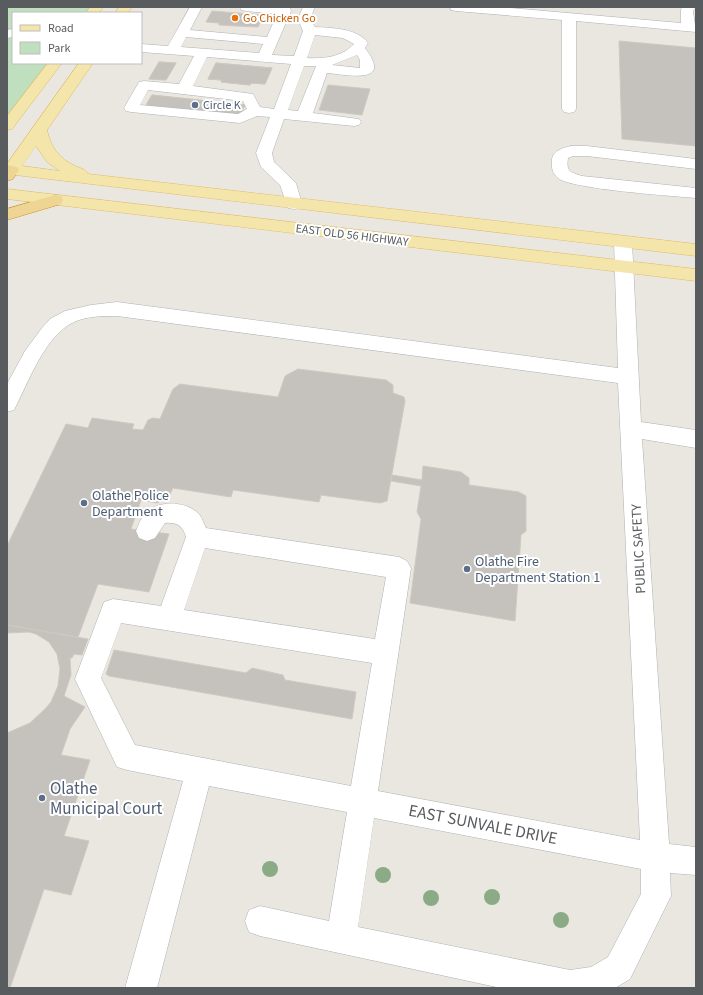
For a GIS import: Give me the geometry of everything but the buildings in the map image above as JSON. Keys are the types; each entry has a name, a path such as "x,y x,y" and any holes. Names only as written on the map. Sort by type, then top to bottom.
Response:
{"highway":[{"path":"7,215 55,200"}],"main road":[{"path":"7,126 54,64"},
{"path":"8,172 85,64"},
{"path":"39,130 44,149 52,158 68,169 96,180"},
{"name":"EAST OLD 56 HIGHWAY","path":"8,172 96,180 696,250"},
{"name":"EAST OLD 56 HIGHWAY","path":"7,194 696,275"}],"street":[{"path":"172,50 196,7"},
{"path":"246,7 285,11 264,58"},
{"path":"294,204 288,183 267,164 264,154 310,31 304,19 310,7"},
{"path":"456,7 569,17 606,14 692,27 687,10 691,7"},
{"path":"569,17 569,109"},
{"path":"304,116 323,66 359,49 361,43 359,40 351,36 310,31"},
{"path":"182,32 272,41"},
{"path":"142,48 299,61 361,72 367,70 367,60 359,49"},
{"path":"184,90 203,52"},
{"path":"255,111 248,97 144,85 131,108 240,119 255,111 354,122"},
{"path":"696,164 587,151 571,151 560,156 559,167 564,175 579,180 696,193"},
{"name":"PUBLIC SAFETY","path":"260,921 463,965 570,986 596,982 620,968 656,896 656,857 628,377 623,242"},
{"path":"7,404 44,337 64,319 92,310 117,309 628,377"},
{"path":"632,429 696,439"},
{"path":"147,531 150,523 161,514 174,514 187,518 193,524 197,537 169,618 386,652"},
{"path":"197,537 399,568 341,938"},
{"name":"EAST SUNVALE DRIVE","path":"169,618 113,610 88,679 127,757 199,772 310,790 656,857 696,861"},
{"path":"140,988 199,772"}],"green space":[{"path":"7,7 90,7 88,12 12,12 12,64 50,64 7,120"}],"place":[{"name":"Go Chicken Go","path":"235,18"},
{"name":"Circle K","path":"195,105"},
{"name":"Olathe Police Department","path":"84,503"},
{"name":"Olathe Fire Department Station 1","path":"467,569"},
{"name":"Olathe Municipal Court","path":"42,798"}]}
